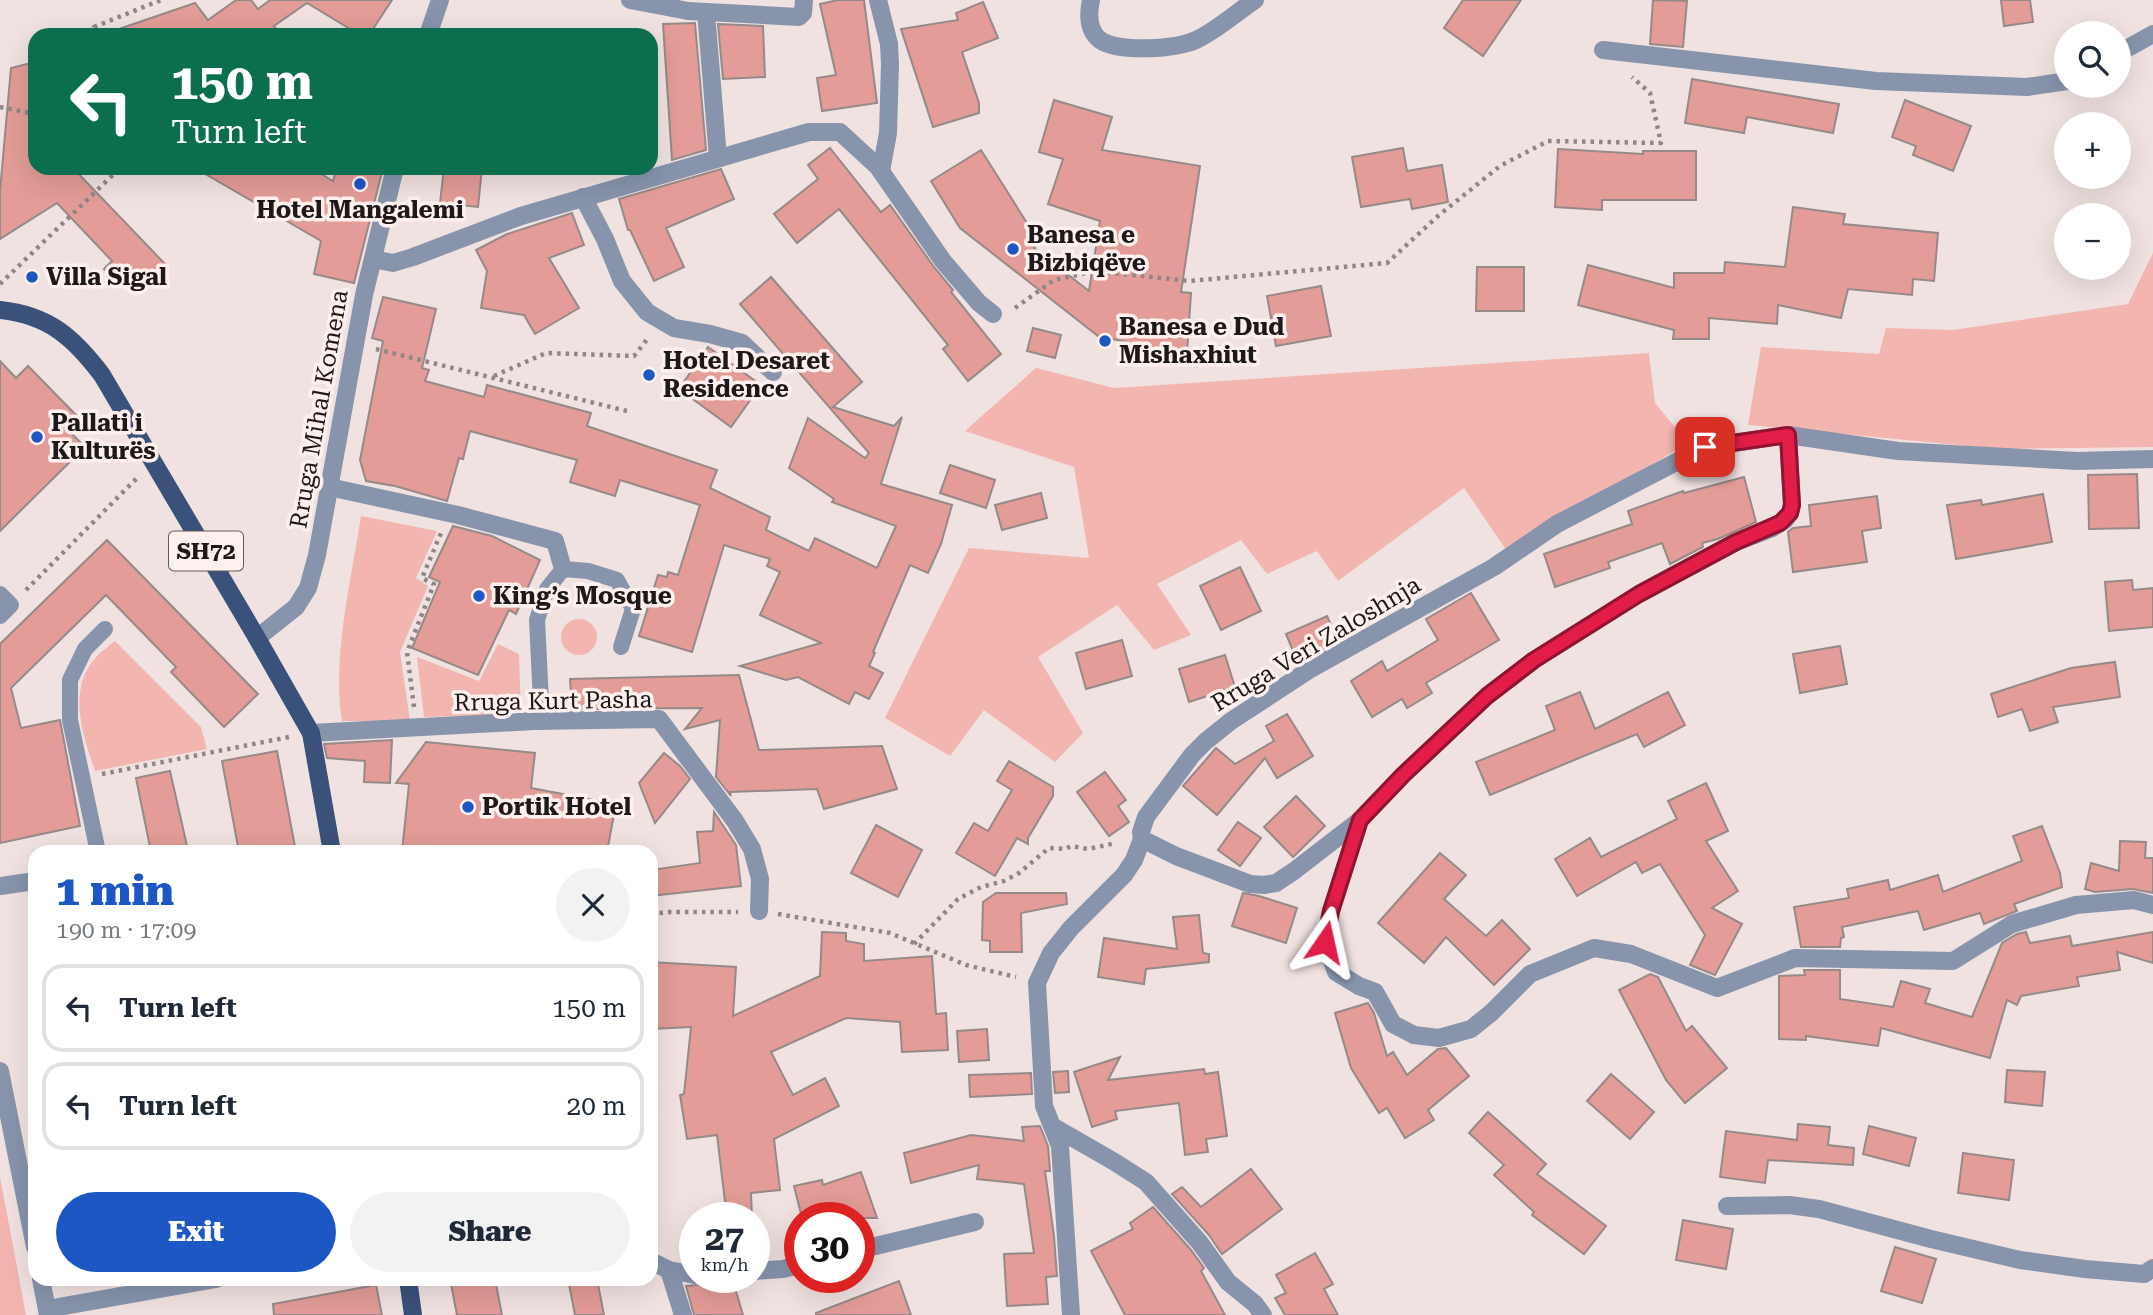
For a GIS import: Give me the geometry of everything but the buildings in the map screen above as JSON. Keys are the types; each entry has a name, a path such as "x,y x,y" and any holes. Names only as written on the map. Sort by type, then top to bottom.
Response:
{"main road":[{"name":"SH72","path":"0,310 44,321 63,332 81,348 102,375 311,733 331,845"},
{"path":"409,1286 414,1315"}],"street":[{"path":"430,28 440,0"},
{"path":"630,0 688,11 799,17 803,13 804,0"},
{"path":"878,0 889,44 890,64 888,133 881,171"},
{"path":"1091,0 1089,21 1099,39 1107,43 1140,48 1172,47 1197,39 1255,0"},
{"path":"706,12 718,158"},
{"path":"2131,46 2153,34"},
{"path":"1603,50 1876,81 2027,87 2054,84"},
{"path":"373,259 393,263 521,216 583,197 809,132 840,132 881,171 943,261 979,303 993,314"},
{"name":"Rruga Mihal Komena","path":"257,638 296,607 308,588 355,344 393,175"},
{"path":"583,197 605,239 622,281 647,312 674,328 709,334 742,344 773,372"},
{"path":"1142,839 1250,884 1276,883 1360,820 1403,775 1487,696 1534,660 1639,594 1736,542 1785,520 1792,505 1788,435"},
{"name":"Rruga Veri Zaloshnja","path":"1071,1315 1060,1146 1044,1106 1037,983 1051,953 1070,928 1124,874 1142,839 1141,832 1146,817 1192,755 1231,720 1309,670 1494,567 1557,524 1705,447 1788,435 1898,451 2077,461 2153,459"},
{"path":"329,487 450,513 555,541 563,569"},
{"name":"Rruga Kurt Pasha","path":"311,733 659,719 735,821 752,849 760,879 759,911"},
{"path":"1360,820 1331,911 1325,942 1336,972 1375,992 1393,1024 1413,1035 1439,1038 1471,1029 1531,974 1594,948 1631,954 1717,988 1795,958 1954,961 2012,924 2076,905 2134,900 2153,905"},
{"path":"0,886 28,882"},
{"path":"0,1071 28,1212"},
{"path":"1052,1126 1146,1182 1200,1243 1228,1282 1255,1304 1263,1315"},
{"path":"1727,1206 1789,1205 1819,1209 2020,1260 2085,1269 2150,1272"},
{"path":"875,1246 975,1222"},
{"path":"658,1264 679,1272"},
{"path":"669,1270 683,1315"},
{"path":"42,1286 48,1312 180,1286"}],"lane":[{"path":"542,722 537,620 547,589 563,569 588,571 617,580 634,609 621,647"},
{"path":"97,845 70,720 70,680 85,649 105,629"}],"path":[{"path":"94,28 162,0"},
{"path":"993,314 1018,306 1054,280 1095,271 1189,281 1387,263 1438,216 1500,166 1548,141 1661,143 1650,93 1631,76"},
{"path":"0,107 28,113"},
{"path":"0,284 114,175"},
{"path":"494,377 546,353 634,356 648,337 671,346 674,328"},
{"path":"355,344 631,412"},
{"path":"4,605 153,461"},
{"path":"416,728 407,652 434,584 422,578 450,513"},
{"path":"83,778 311,733"},
{"path":"914,944 958,899 1019,873 1049,848 1065,849 1071,846 1088,849 1142,839"},
{"path":"658,913 759,911 890,933 966,965 1017,977"}],"shaded area":[{"path":"2153,253 2153,447 2000,449 1748,425 1761,347 1879,354 1886,328 1953,330 2128,304"},
{"path":"1649,353 1655,403 1688,443 1507,551 1464,488 1338,581 1317,551 1267,574 1241,540 1157,584 1191,635 1154,650 1117,605 1038,657 1083,733 1055,762 984,710 950,756 885,718 969,548 1089,558 1074,467 965,431 1036,368 1114,388"},
{"path":"361,516 437,531 416,578 428,586 400,652 410,721 342,721 339,671 341,645"},
{"path":"579,619 592,624 597,637 592,650 579,655 566,650 561,637 566,624"},
{"path":"115,641 201,727 207,749 95,771 81,720 80,693 91,664"},
{"path":"498,644 519,654 521,714 424,717 417,657 479,681"},
{"path":"0,1177 26,1315 0,1315"}],"place":[{"name":"Hotel Mangalemi","path":"360,184"},
{"name":"Banesa e Bizbiqëve","path":"1013,249"},
{"name":"Villa Sigal","path":"32,277"},
{"name":"Banesa e Dud Mishaxhiut","path":"1105,341"},
{"name":"Hotel Desaret Residence","path":"649,375"},
{"name":"Pallati i Kulturës","path":"37,437"},
{"name":"King’s Mosque","path":"479,596"},
{"name":"Portik Hotel","path":"468,807"}],"route":[{"path":"1325,942 1331,911 1360,820 1403,775 1487,696 1574,633 1639,594 1736,542 1785,520 1792,505 1788,435 1705,447"}]}
